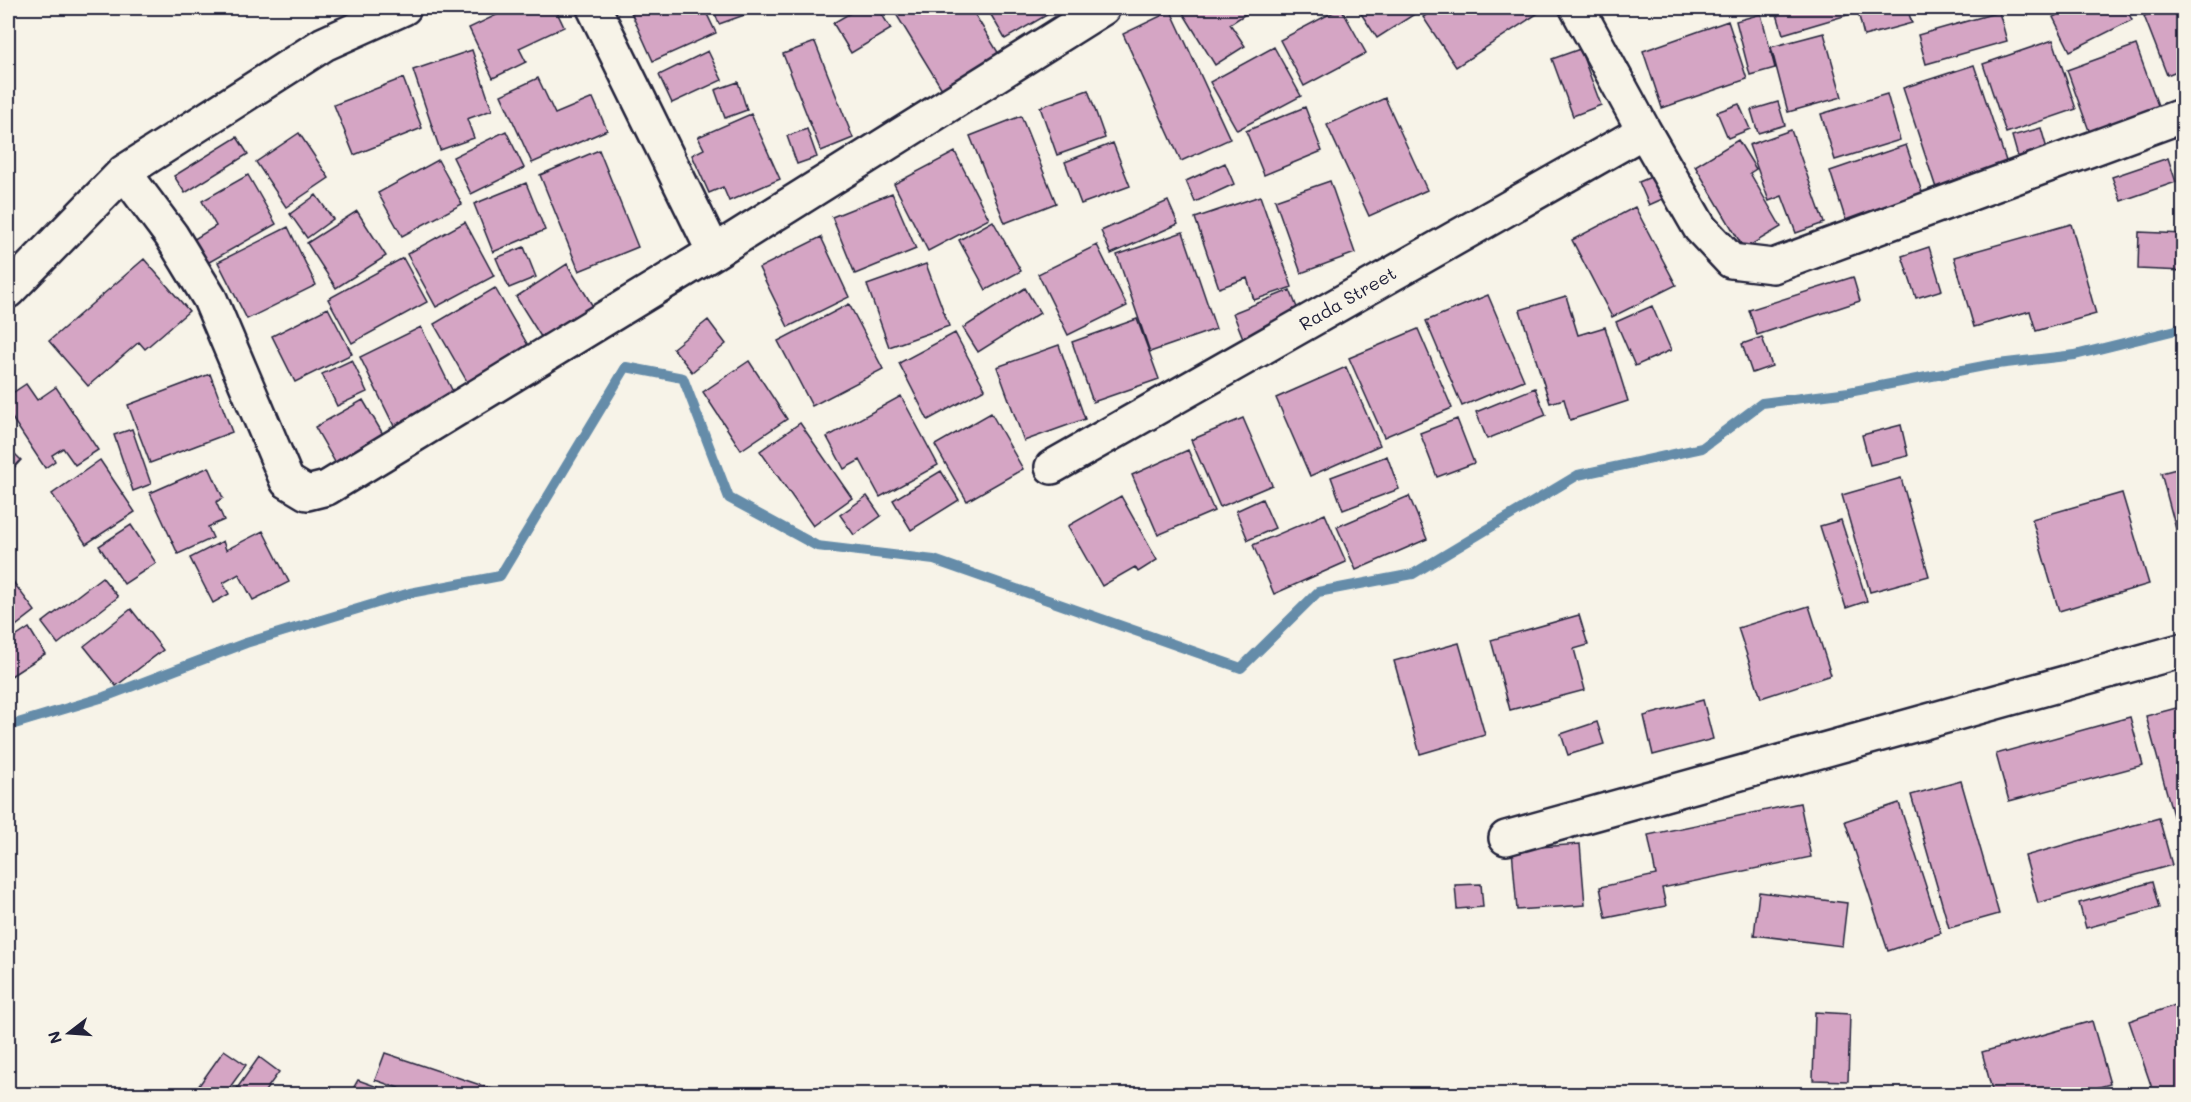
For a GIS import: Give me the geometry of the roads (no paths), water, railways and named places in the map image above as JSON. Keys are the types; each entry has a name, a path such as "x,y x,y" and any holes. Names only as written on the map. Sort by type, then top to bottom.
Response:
{"street":[{"path":"8,291 124,172 324,44 404,8"},
{"path":"594,8 714,252"},
{"path":"124,172 171,235 210,298 287,481 307,493 327,488 714,252 1103,8"},
{"path":"1577,8 1700,228 1731,261 1773,266 2184,115"},
{"name":"Rada Street","path":"1052,467 1644,131"},
{"path":"1506,838 2184,650"}],"waterway":[{"path":"8,726 104,697 246,643 410,593 500,576 626,367 683,378 729,498 817,546 934,560 1241,668 1318,592 1413,574 1578,475 1702,448 1762,403 1849,392 1989,365 2075,355 2184,328"}]}
